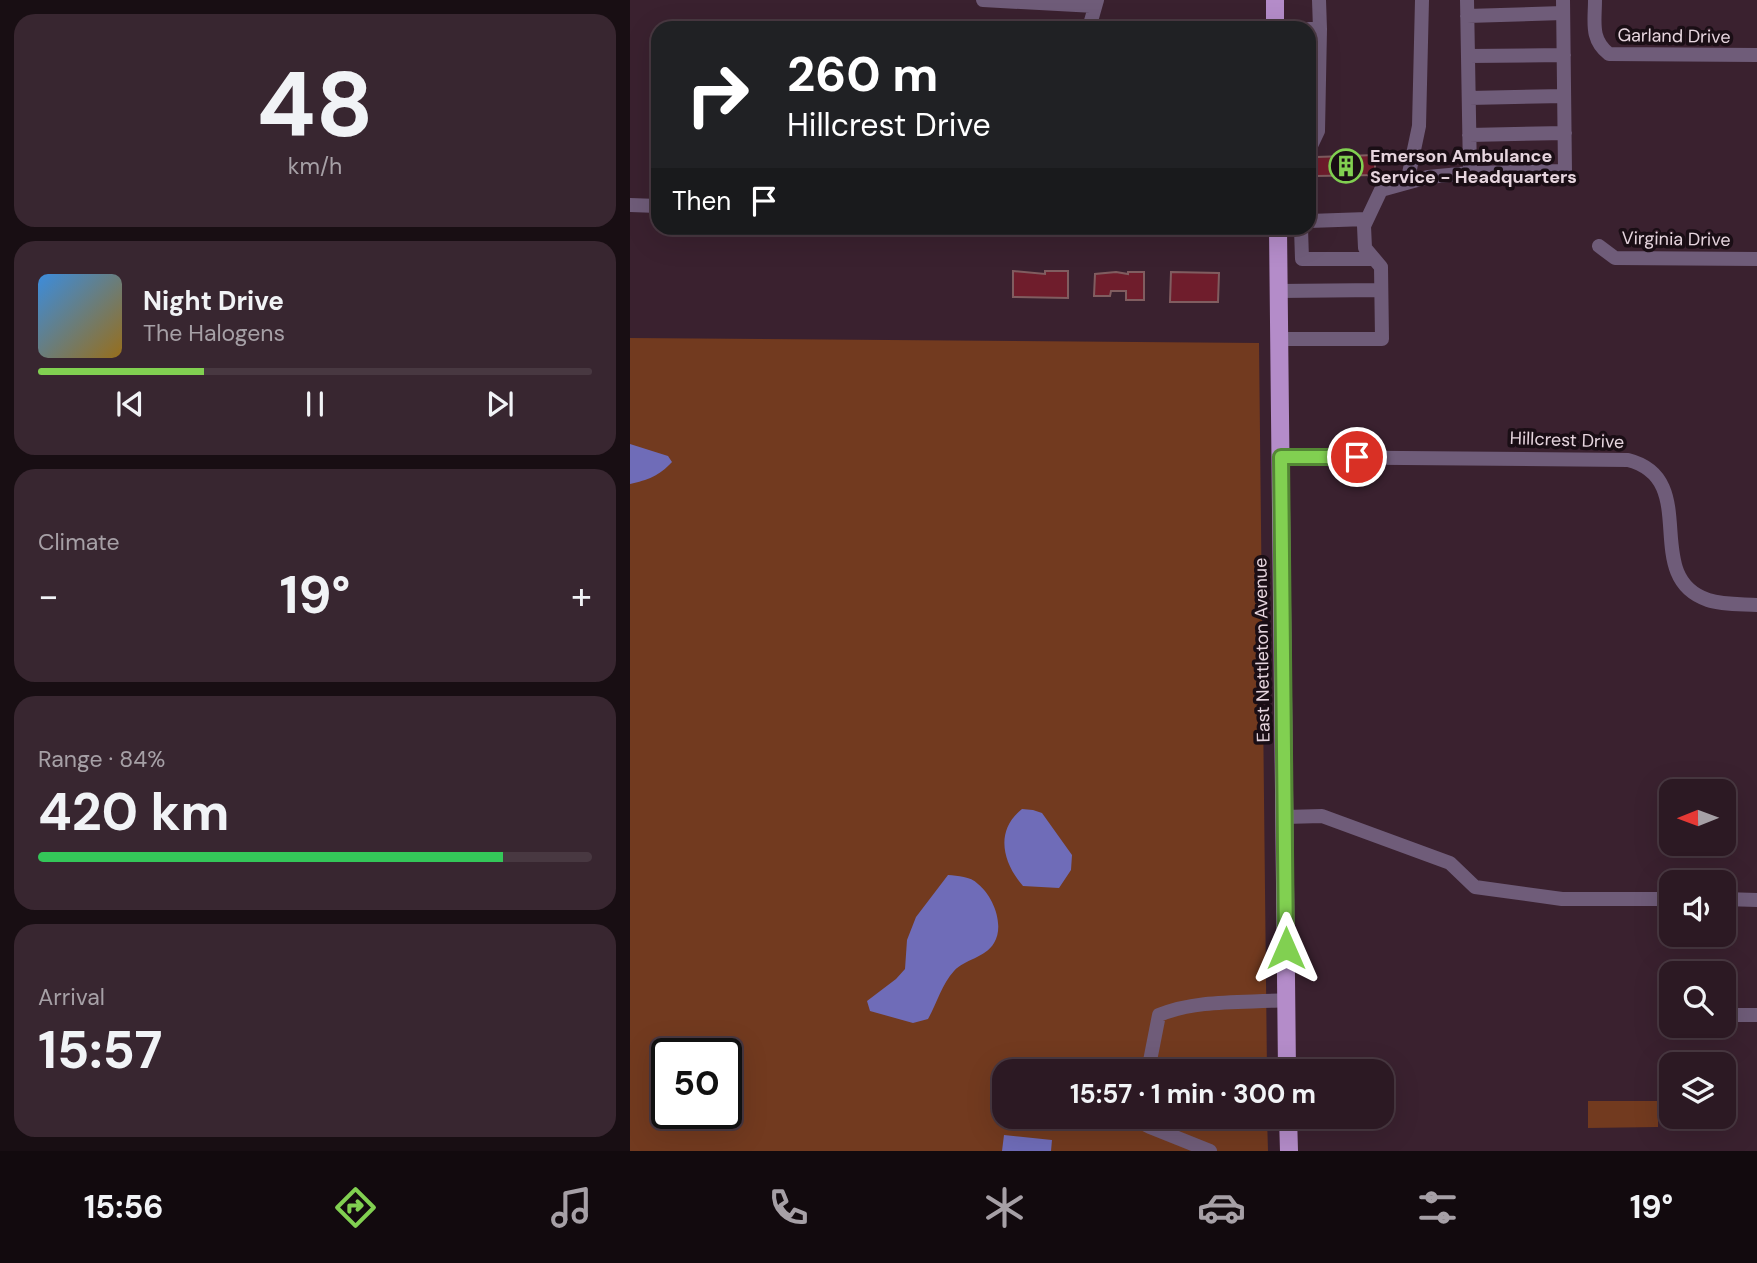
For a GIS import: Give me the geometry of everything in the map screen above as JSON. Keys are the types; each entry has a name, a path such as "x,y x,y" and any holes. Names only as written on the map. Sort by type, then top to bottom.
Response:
{"main road":[{"path":"1275,0 1275,21"},
{"name":"East Nettleton Avenue","path":"1278,235 1287,1059"},
{"path":"1288,1129 1289,1151"}],"street":[{"path":"983,0 1096,3 1091,21"},
{"path":"1316,22 1319,0"},
{"path":"1407,183 1419,126 1422,0"},
{"path":"1467,0 1470,173"},
{"name":"Garland Drive","path":"1595,0 1595,38 1599,46 1609,54 1757,55"},
{"path":"1279,339 1382,339 1381,267 1364,248 1364,226 1381,190 1429,177 1470,173 1565,171 1563,6 1467,16"},
{"path":"1468,56 1564,55"},
{"path":"1316,63 1316,135"},
{"path":"1469,98 1564,96"},
{"path":"1469,135 1565,133"},
{"path":"630,205 651,206"},
{"path":"1316,225 1367,219"},
{"path":"1303,235 1302,260 1374,259"},
{"name":"Virginia Drive","path":"1599,246 1615,258 1757,259"},
{"path":"1278,290 1381,290"},
{"name":"Hillcrest Drive","path":"1281,457 1534,458 1628,460 1638,463 1657,478 1667,495 1672,556 1681,580 1696,594 1707,599 1721,603 1757,605"},
{"path":"1285,817 1322,816 1450,863 1475,887 1562,899 1659,899"},
{"path":"1736,900 1757,900"},
{"path":"1150,1059 1159,1015 1192,1006 1286,1000"},
{"path":"1736,1015 1757,1015"},
{"path":"1155,1129 1210,1151"}],"shaded area":[{"path":"630,338 1259,343 1267,1059 992,1059 992,1129 1267,1129 1268,1151 630,1151"},
{"path":"630,444 668,456 672,462 653,477 630,484"},
{"path":"1022,809 1042,813 1072,855 1071,870 1059,888 1023,886 1010,867 1004,846 1005,836 1013,817"},
{"path":"948,875 971,879 993,903 998,920 994,943 986,952 954,971 928,1019 913,1023 870,1011 867,1001 905,969 907,940 916,917"},
{"path":"1588,1101 1658,1101 1658,1127 1588,1128"},
{"path":"1004,1135 1052,1140 1051,1151 1002,1151"}],"building":[{"name":"Emerson Ambulance Service - Headquarters","path":"1375,155 1375,175 1317,176 1317,157"},
{"path":"1013,271 1045,274 1045,271 1068,271 1068,298 1013,297"},
{"path":"1144,272 1144,300 1126,300 1126,291 1111,291 1110,296 1094,296 1095,274"},
{"path":"1171,272 1219,273 1218,302 1170,302"}],"place":[{"name":"Emerson Ambulance Service - Headquarters","path":"1346,166"}],"route":[{"path":"1286,948 1281,457 1357,457"}]}
